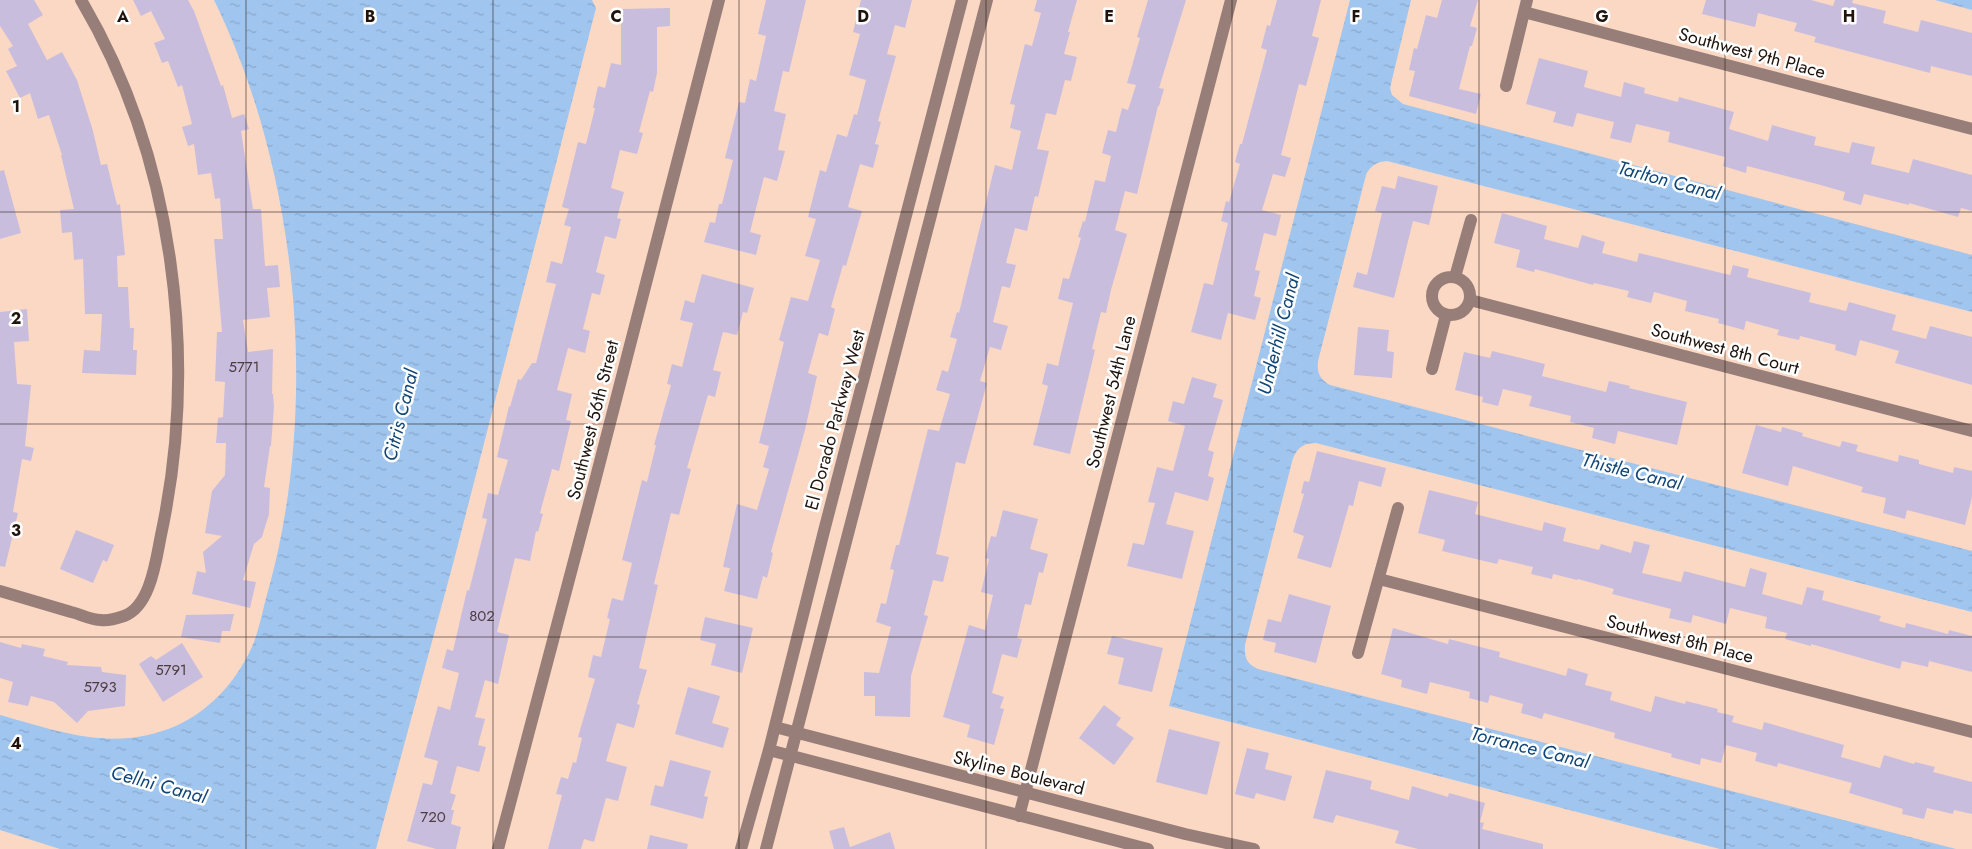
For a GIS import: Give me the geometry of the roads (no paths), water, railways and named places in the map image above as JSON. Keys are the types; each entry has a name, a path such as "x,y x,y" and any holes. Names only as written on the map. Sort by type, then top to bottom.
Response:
{"street":[{"path":"0,591 101,621 125,616 138,605 148,590 164,522 176,434 179,394 178,330 169,251 152,174 126,96 109,55 81,0"},
{"name":"Southwest 56th Street","path":"498,849 595,481 718,0"},
{"name":"El Dorado Parkway West","path":"741,849 770,750 824,531 962,0"},
{"path":"766,849 987,0"},
{"name":"Southwest 54th Lane","path":"1019,816 1231,0"},
{"name":"Southwest 9th Place","path":"1506,86 1526,6 1972,128"},
{"path":"1454,277 1472,220"},
{"path":"1454,277 1465,283 1469,288 1470,300 1464,311 1458,314 1446,315 1435,308 1431,295 1436,283 1442,279 1454,277"},
{"name":"Southwest 8th Court","path":"1470,300 1972,431"},
{"path":"1432,369 1446,315"},
{"path":"1358,653 1398,508"},
{"name":"Southwest 8th Place","path":"1379,579 1972,732"},
{"name":"Skyline Boulevard","path":"775,727 1185,834 1254,849"},
{"path":"770,750 1148,849"}],"water":[{"path":"214,0 592,0 596,8 454,560 376,849 60,849 0,830 0,715 67,733 110,739 132,738 178,725 213,701 233,679 248,655 260,623 284,520 293,445 296,368 292,291 282,214 266,139 243,67"},
{"path":"1350,0 1411,0 1390,88 1392,95 1403,104 1972,255 1972,312 1387,161 1374,165 1366,175 1318,361 1318,372 1323,380 1330,385 1972,551 1972,612 1312,443 1302,446 1293,458 1245,645 1245,654 1249,663 1258,669 1956,849 1720,849 1169,706"},
{"path":"1935,0 1972,0 1972,10"}],"water label":[{"name":"Tarlton Canal","path":"1669,180"},
{"name":"Underhill Canal","path":"1278,334"},
{"name":"Citris Canal","path":"400,415"},
{"name":"Thistle Canal","path":"1632,471"},
{"name":"Torrance Canal","path":"1530,747"},
{"name":"Cellni Canal","path":"159,784"}]}
